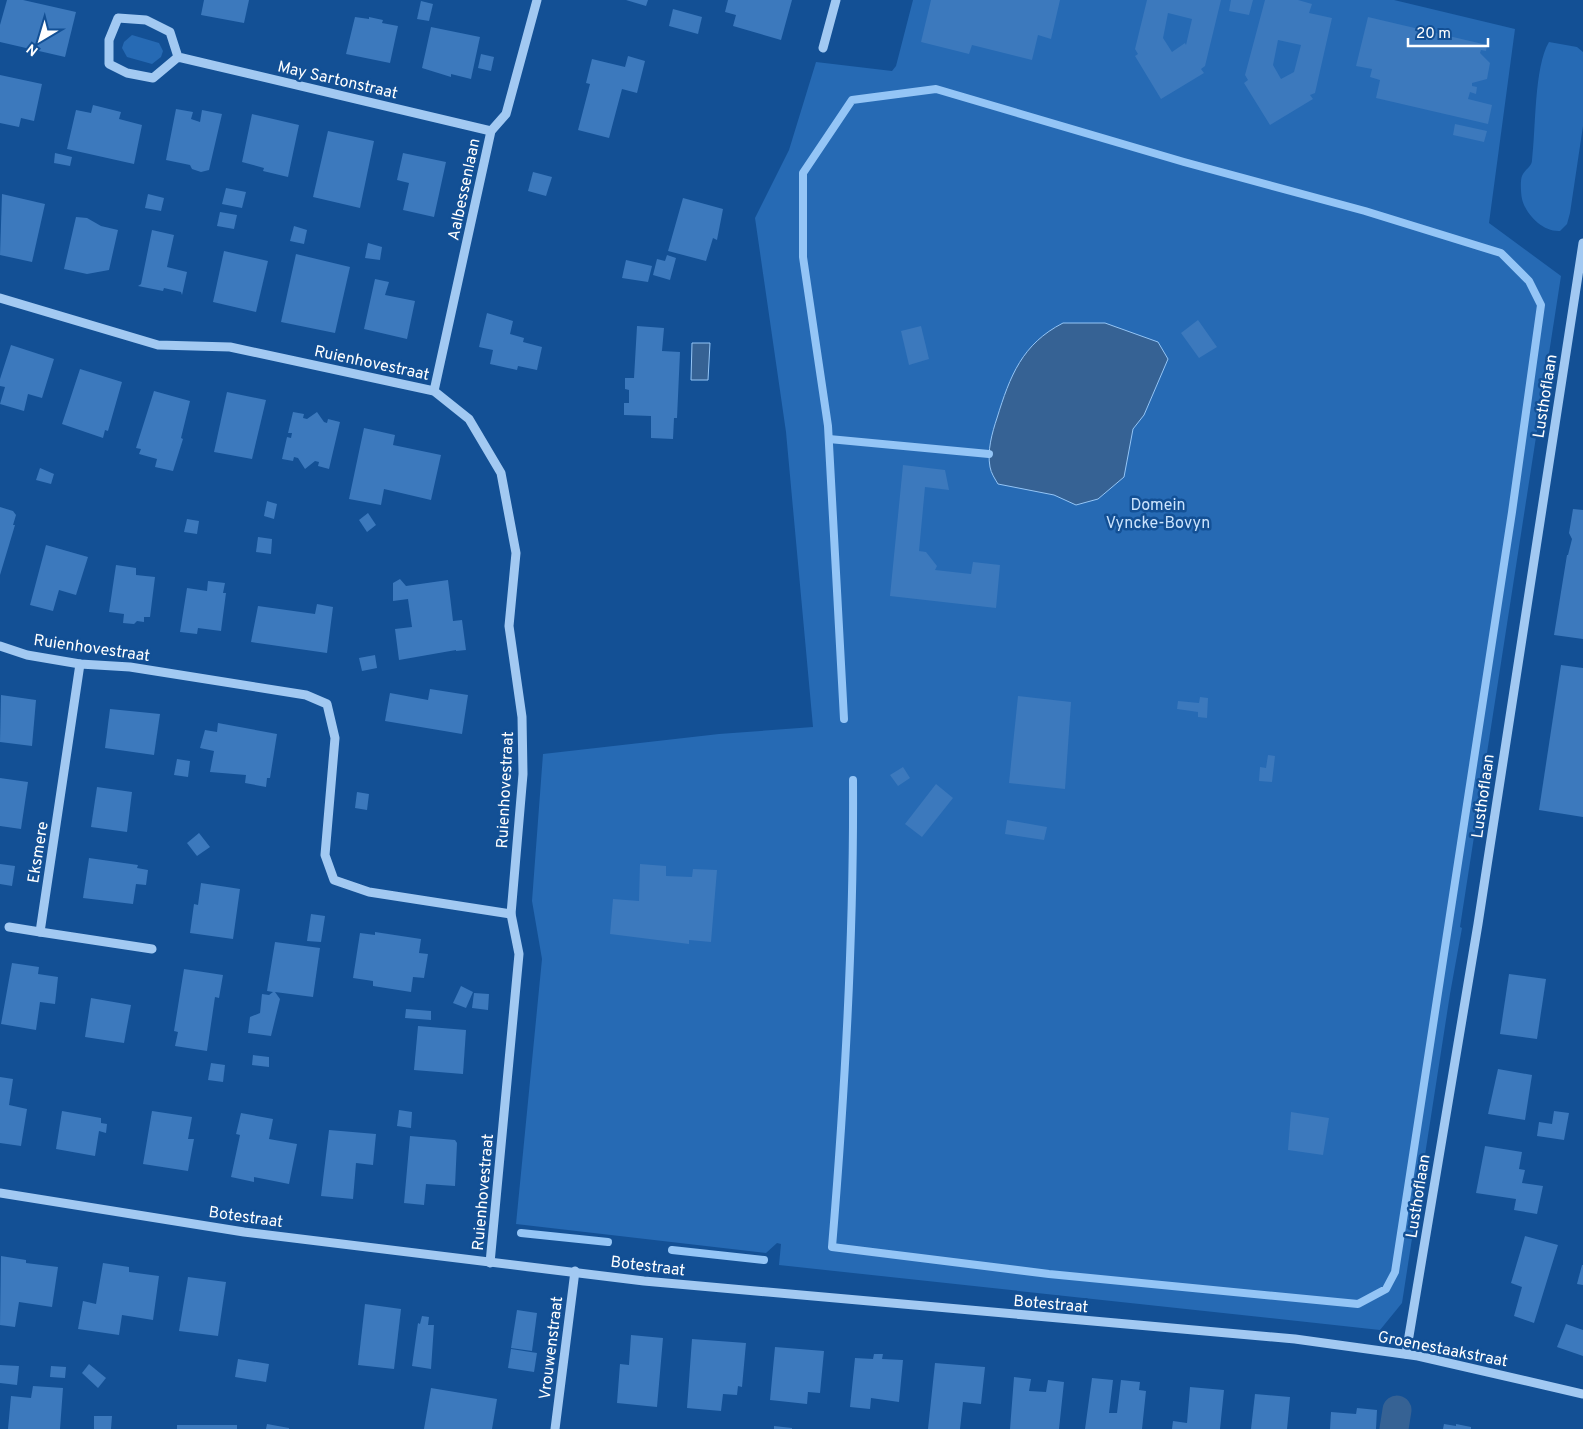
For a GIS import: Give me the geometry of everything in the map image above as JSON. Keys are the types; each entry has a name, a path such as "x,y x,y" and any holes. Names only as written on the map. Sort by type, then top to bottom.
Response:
{"street":[{"name":"Aalbessenlaan","path":"434,391 491,131 506,114 537,0"},
{"path":"823,48 836,0"},
{"path":"118,18 146,20 170,32 178,57 153,78 127,73 109,64 109,40 118,18"},
{"name":"May Sartonstraat","path":"178,57 491,131"},
{"name":"Lusthoflaan","path":"1406,1354 1478,924 1580,286 1583,243"},
{"name":"Ruienhovestraat","path":"0,298 158,345 230,347 434,391 469,419 501,473 516,553 509,626 522,716 523,774 511,914 519,954 490,1264"},
{"name":"Ruienhovestraat","path":"0,646 27,654 80,664 130,667 306,695 327,704 335,738 325,855 334,880 369,892 511,914"},
{"name":"Eksmere","path":"40,932 80,664"},
{"path":"9,927 152,949"},
{"name":"Botestraat","path":"0,1192 244,1232 490,1264 575,1271 644,1281 797,1296 1296,1339"},
{"name":"Vrouwenstraat","path":"555,1429 575,1271"},
{"name":"Groenestaakstraat","path":"1296,1339 1406,1354 1502,1374 1583,1394"}],"green space":[{"name":"Domein Vyncke-Bovyn","path":"913,0 1394,0 1515,29 1489,223 1561,276 1460,927 1462,928 1402,1303 1380,1330 779,1265 781,1244 777,1243 766,1253 516,1224 542,959 532,901 543,754 719,734 813,727 786,432 755,218 789,150 816,62 892,71 896,66"},
{"path":"132,35 159,43 163,51 161,57 152,64 127,57 122,48 124,42"},
{"path":"1549,42 1577,47 1583,52 1583,126 1570,213 1567,224 1560,231 1547,229 1531,216 1524,205 1521,191 1522,176 1532,162 1538,82 1544,53"}],"shaded area":[{"path":"1063,323 1105,323 1158,342 1168,359 1144,415 1133,429 1124,477 1098,499 1076,505 1054,495 998,484 991,471 989,461 993,430 1007,388 1019,363 1037,341"},
{"path":"692,343 710,343 708,380 691,380"}],"building":[{"path":"7,0 23,0 76,12 65,57 0,42 0,25"},
{"path":"204,0 249,0 244,23 201,15"},
{"path":"626,0 648,0 646,6"},
{"path":"728,0 792,0 781,40 733,26 736,15 725,12"},
{"path":"931,0 1060,0 1051,39 1038,35 1032,60 972,45 969,54 921,42"},
{"path":"1147,0 1221,0 1205,66 1201,69 1204,73 1161,99 1135,56 1138,54 1135,49","holes":["1168,13 1192,19 1186,45 1185,43 1172,52 1163,38"]},
{"path":"1231,0 1253,0 1249,15 1229,11"},
{"path":"1265,0 1298,0 1312,4 1309,13 1332,18 1315,93 1310,95 1313,99 1270,125 1244,83 1248,80 1245,75","holes":["1278,40 1301,45 1294,72 1281,79 1273,65"]},
{"path":"421,1 433,4 429,21 417,19"},
{"path":"673,9 702,17 698,34 669,26"},
{"path":"355,17 369,19 369,17 383,20 382,23 398,26 390,63 346,54"},
{"path":"1368,17 1487,45 1486,51 1481,50 1480,53 1490,63 1487,79 1472,83 1472,86 1477,87 1476,94 1470,92 1468,99 1492,105 1488,124 1376,98 1380,80 1370,77 1372,69 1356,66"},
{"path":"431,27 480,37 471,79 451,74 451,77 422,68"},
{"path":"481,54 494,57 491,71 478,68"},
{"path":"628,56 645,61 637,93 622,89 609,138 578,130 590,84 586,83 592,59 625,67"},
{"path":"0,75 42,84 34,121 21,118 19,127 0,123"},
{"path":"93,105 121,112 119,119 142,125 134,164 67,149 76,110 91,113"},
{"path":"176,109 193,112 191,119 200,122 202,110 222,114 209,170 201,172 192,169 190,165 166,160"},
{"path":"252,114 299,125 288,177 263,171 264,168 242,162"},
{"path":"1455,124 1487,131 1484,142 1453,135"},
{"path":"328,131 374,141 360,208 313,197"},
{"path":"55,153 72,157 70,166 54,163"},
{"path":"403,153 446,162 434,217 403,210 409,183 397,180"},
{"path":"533,172 552,177 546,196 528,191"},
{"path":"226,188 246,192 242,208 222,204"},
{"path":"2,194 45,204 32,262 0,255"},
{"path":"148,194 164,198 161,211 145,208"},
{"path":"683,198 723,209 717,240 713,238 706,261 668,251"},
{"path":"220,212 237,215 234,229 217,226"},
{"path":"76,217 87,218 101,226 118,230 109,270 87,274 64,269"},
{"path":"294,226 307,230 304,244 290,241"},
{"path":"152,230 174,235 167,267 187,272 182,295 181,292 164,288 163,291 138,286 141,284"},
{"path":"368,243 382,247 380,260 365,258"},
{"path":"224,251 268,261 256,312 213,302"},
{"path":"296,254 350,267 335,333 281,322"},
{"path":"667,255 676,258 670,280 653,275 657,259 665,261"},
{"path":"626,260 652,266 648,282 622,278"},
{"path":"375,279 389,282 385,295 415,301 407,339 364,329"},
{"path":"487,313 513,321 510,334 524,338 523,342 542,347 537,370 518,366 517,370 490,364 493,350 479,347"},
{"path":"1198,320 1217,347 1199,358 1181,333"},
{"path":"637,326 664,328 662,351 680,352 677,418 674,418 673,439 651,438 651,416 624,415 624,403 629,403 629,390 625,389 625,378 634,378"},
{"path":"921,326 929,359 909,365 901,331"},
{"path":"11,345 54,359 42,398 28,394 24,411 0,404 5,387 0,386 0,379"},
{"path":"80,369 122,382 108,431 105,430 103,438 62,424"},
{"path":"154,391 190,401 181,438 183,439 173,471 155,467 157,459 139,454 141,449 136,448"},
{"path":"227,392 266,400 252,459 214,452"},
{"path":"293,412 304,414 303,418 307,419 317,412 324,422 327,423 328,419 340,422 329,469 318,466 319,462 315,461 305,469 298,458 294,457 293,461 282,459 287,437 291,438 292,433 288,433"},
{"path":"364,428 395,435 393,445 441,455 431,500 384,489 381,505 349,499"},
{"path":"903,465 945,470 949,490 925,487 919,551 926,552 937,566 935,570 971,574 973,562 1000,565 996,608 890,596"},
{"path":"40,468 54,474 51,484 36,480"},
{"path":"267,501 277,504 274,519 264,516"},
{"path":"0,507 13,511 16,515 13,525 15,525 0,575"},
{"path":"1573,509 1583,510 1583,639 1554,635 1567,555 1572,539 1569,533"},
{"path":"368,513 376,525 367,532 359,520"},
{"path":"187,519 199,521 197,534 184,532"},
{"path":"258,537 272,539 271,554 256,552"},
{"path":"46,545 88,557 76,595 59,590 53,611 30,605"},
{"path":"116,565 136,568 136,575 155,577 150,617 144,617 144,622 137,621 134,624 123,623 124,614 109,612"},
{"path":"400,579 406,586 448,580 453,621 462,620 466,650 399,660 395,629 412,627 408,599 393,601 393,583"},
{"path":"208,581 225,583 223,593 226,593 221,631 198,628 197,634 180,632 187,588 207,591"},
{"path":"317,604 333,607 327,653 251,642 258,606 315,614"},
{"path":"375,655 377,668 362,671 359,658"},
{"path":"1561,665 1583,668 1583,817 1539,810"},
{"path":"430,689 468,695 462,734 385,721 390,693 428,700"},
{"path":"1,695 36,700 32,746 0,742"},
{"path":"1018,696 1071,702 1065,789 1009,783"},
{"path":"1200,697 1208,698 1207,718 1198,717 1198,712 1177,709 1178,701 1199,703"},
{"path":"110,709 160,714 154,755 105,748"},
{"path":"218,723 277,734 270,778 267,778 266,787 245,783 246,775 210,772 214,751 200,748 205,730 217,732"},
{"path":"1268,755 1275,756 1272,782 1259,781 1260,767 1266,768"},
{"path":"177,759 190,761 188,777 174,775"},
{"path":"903,767 910,778 898,786 890,775"},
{"path":"0,778 28,782 21,829 0,826"},
{"path":"936,784 953,798 922,837 905,824"},
{"path":"97,787 132,792 127,832 91,827"},
{"path":"357,792 369,794 367,810 355,808"},
{"path":"1007,820 1047,827 1044,840 1005,834"},
{"path":"199,833 210,847 197,856 187,843"},
{"path":"89,858 138,865 137,868 148,870 146,885 136,884 133,904 83,898"},
{"path":"0,864 15,866 12,886 0,884"},
{"path":"640,864 666,866 666,876 692,877 693,869 717,870 711,942 689,940 689,944 610,934 613,899 639,901"},
{"path":"201,883 240,889 233,939 190,933 194,904 198,905"},
{"path":"311,914 325,916 321,942 307,941"},
{"path":"375,932 421,939 419,953 428,954 424,978 413,977 411,992 373,986 373,981 353,978 360,933 375,935"},
{"path":"275,942 320,948 313,997 275,992 280,999 271,1036 248,1033 250,1017 260,1013 262,994 269,995 273,992 267,991"},
{"path":"12,963 39,967 38,974 58,977 55,1004 40,1002 36,1030 1,1024"},
{"path":"184,969 223,975 219,998 215,997 207,1051 175,1046 178,1032 174,1031"},
{"path":"1509,974 1546,979 1537,1039 1500,1034"},
{"path":"461,986 473,992 466,1008 453,1003"},
{"path":"474,993 489,994 488,1010 472,1008"},
{"path":"91,998 131,1005 124,1043 85,1037"},
{"path":"406,1009 431,1011 431,1020 405,1018"},
{"path":"418,1026 466,1030 463,1074 414,1070"},
{"path":"253,1055 269,1057 269,1067 252,1065"},
{"path":"211,1063 225,1065 223,1082 208,1080"},
{"path":"1498,1069 1532,1075 1525,1120 1488,1114"},
{"path":"0,1077 13,1079 9,1105 27,1109 21,1146 0,1143"},
{"path":"399,1110 412,1112 411,1128 397,1126"},
{"path":"62,1111 101,1118 101,1123 107,1124 106,1133 99,1131 95,1156 56,1149"},
{"path":"152,1111 192,1117 188,1139 194,1139 188,1171 143,1164"},
{"path":"1554,1111 1569,1113 1564,1140 1537,1136 1539,1122 1552,1124"},
{"path":"1291,1112 1329,1118 1323,1155 1288,1150"},
{"path":"241,1113 273,1119 269,1139 297,1144 289,1184 254,1177 254,1182 231,1177 240,1135 236,1134"},
{"path":"329,1130 376,1134 373,1165 356,1163 353,1199 321,1196"},
{"path":"410,1136 455,1140 457,1143 455,1186 426,1184 424,1205 404,1203"},
{"path":"1485,1146 1522,1152 1519,1169 1525,1170 1522,1183 1543,1186 1537,1214 1514,1210 1516,1199 1476,1193"},
{"path":"1525,1236 1558,1245 1534,1323 1514,1316 1522,1287 1511,1283"},
{"path":"1,1256 26,1260 26,1263 58,1267 52,1307 19,1302 15,1327 0,1325"},
{"path":"103,1263 129,1267 129,1272 159,1276 153,1320 122,1315 119,1335 78,1329 83,1301 96,1304"},
{"path":"1583,1265 1583,1285 1577,1284"},
{"path":"188,1277 226,1282 218,1336 179,1331"},
{"path":"365,1304 401,1309 394,1369 358,1365"},
{"path":"517,1310 537,1313 532,1351 511,1348"},
{"path":"422,1316 429,1317 428,1325 434,1325 431,1369 412,1366 418,1323 420,1324"},
{"path":"1566,1324 1583,1330 1583,1356 1557,1347"},
{"path":"631,1335 663,1338 657,1407 617,1403 620,1364 629,1365"},
{"path":"692,1339 746,1343 742,1387 738,1386 737,1395 723,1394 721,1411 687,1408"},
{"path":"775,1347 824,1351 820,1393 808,1392 807,1404 770,1400"},
{"path":"511,1349 537,1353 534,1372 508,1368"},
{"path":"874,1354 883,1354 882,1359 903,1360 899,1402 871,1398 870,1409 850,1407 855,1358 873,1359"},
{"path":"238,1359 269,1364 266,1382 235,1377"},
{"path":"935,1363 985,1367 981,1404 963,1402 960,1429 928,1429"},
{"path":"89,1364 106,1378 98,1388 82,1373"},
{"path":"0,1365 19,1366 17,1385 0,1383"},
{"path":"51,1366 66,1367 65,1378 50,1377"},
{"path":"1014,1377 1031,1379 1029,1391 1046,1392 1048,1380 1064,1382 1059,1429 1010,1429"},
{"path":"1092,1378 1113,1380 1109,1413 1117,1413 1121,1380 1140,1382 1139,1390 1146,1391 1142,1429 1085,1429"},
{"path":"33,1386 63,1388 60,1429 8,1429 11,1396 31,1398"},
{"path":"1190,1387 1224,1390 1220,1429 1172,1429 1173,1421 1187,1423"},
{"path":"431,1388 497,1399 492,1429 424,1429"},
{"path":"1255,1394 1290,1397 1287,1429 1251,1429"},
{"path":"1357,1408 1377,1410 1376,1429 1330,1429 1331,1412 1356,1414"},
{"path":"94,1416 112,1416 111,1429 94,1429"},
{"path":"267,1424 289,1428 289,1429 266,1429"},
{"path":"1444,1424 1456,1426 1456,1424 1471,1427 1471,1429 1443,1429"},
{"path":"177,1425 237,1425 237,1429 177,1429"},
{"path":"774,1426 792,1428 792,1429 774,1429"}],"waterway":[{"path":"844,719 828,426 803,257 803,173 852,100 936,89 1184,162 1365,211 1501,253 1529,281 1541,305 1512,512 1395,1272 1386,1289 1358,1304 1049,1274 832,1247 848,1014 853,780"},
{"path":"829,439 989,454"},
{"path":"521,1233 608,1242"},
{"path":"672,1250 764,1260"},
{"path":"1394,1429 1397,1410"}]}
